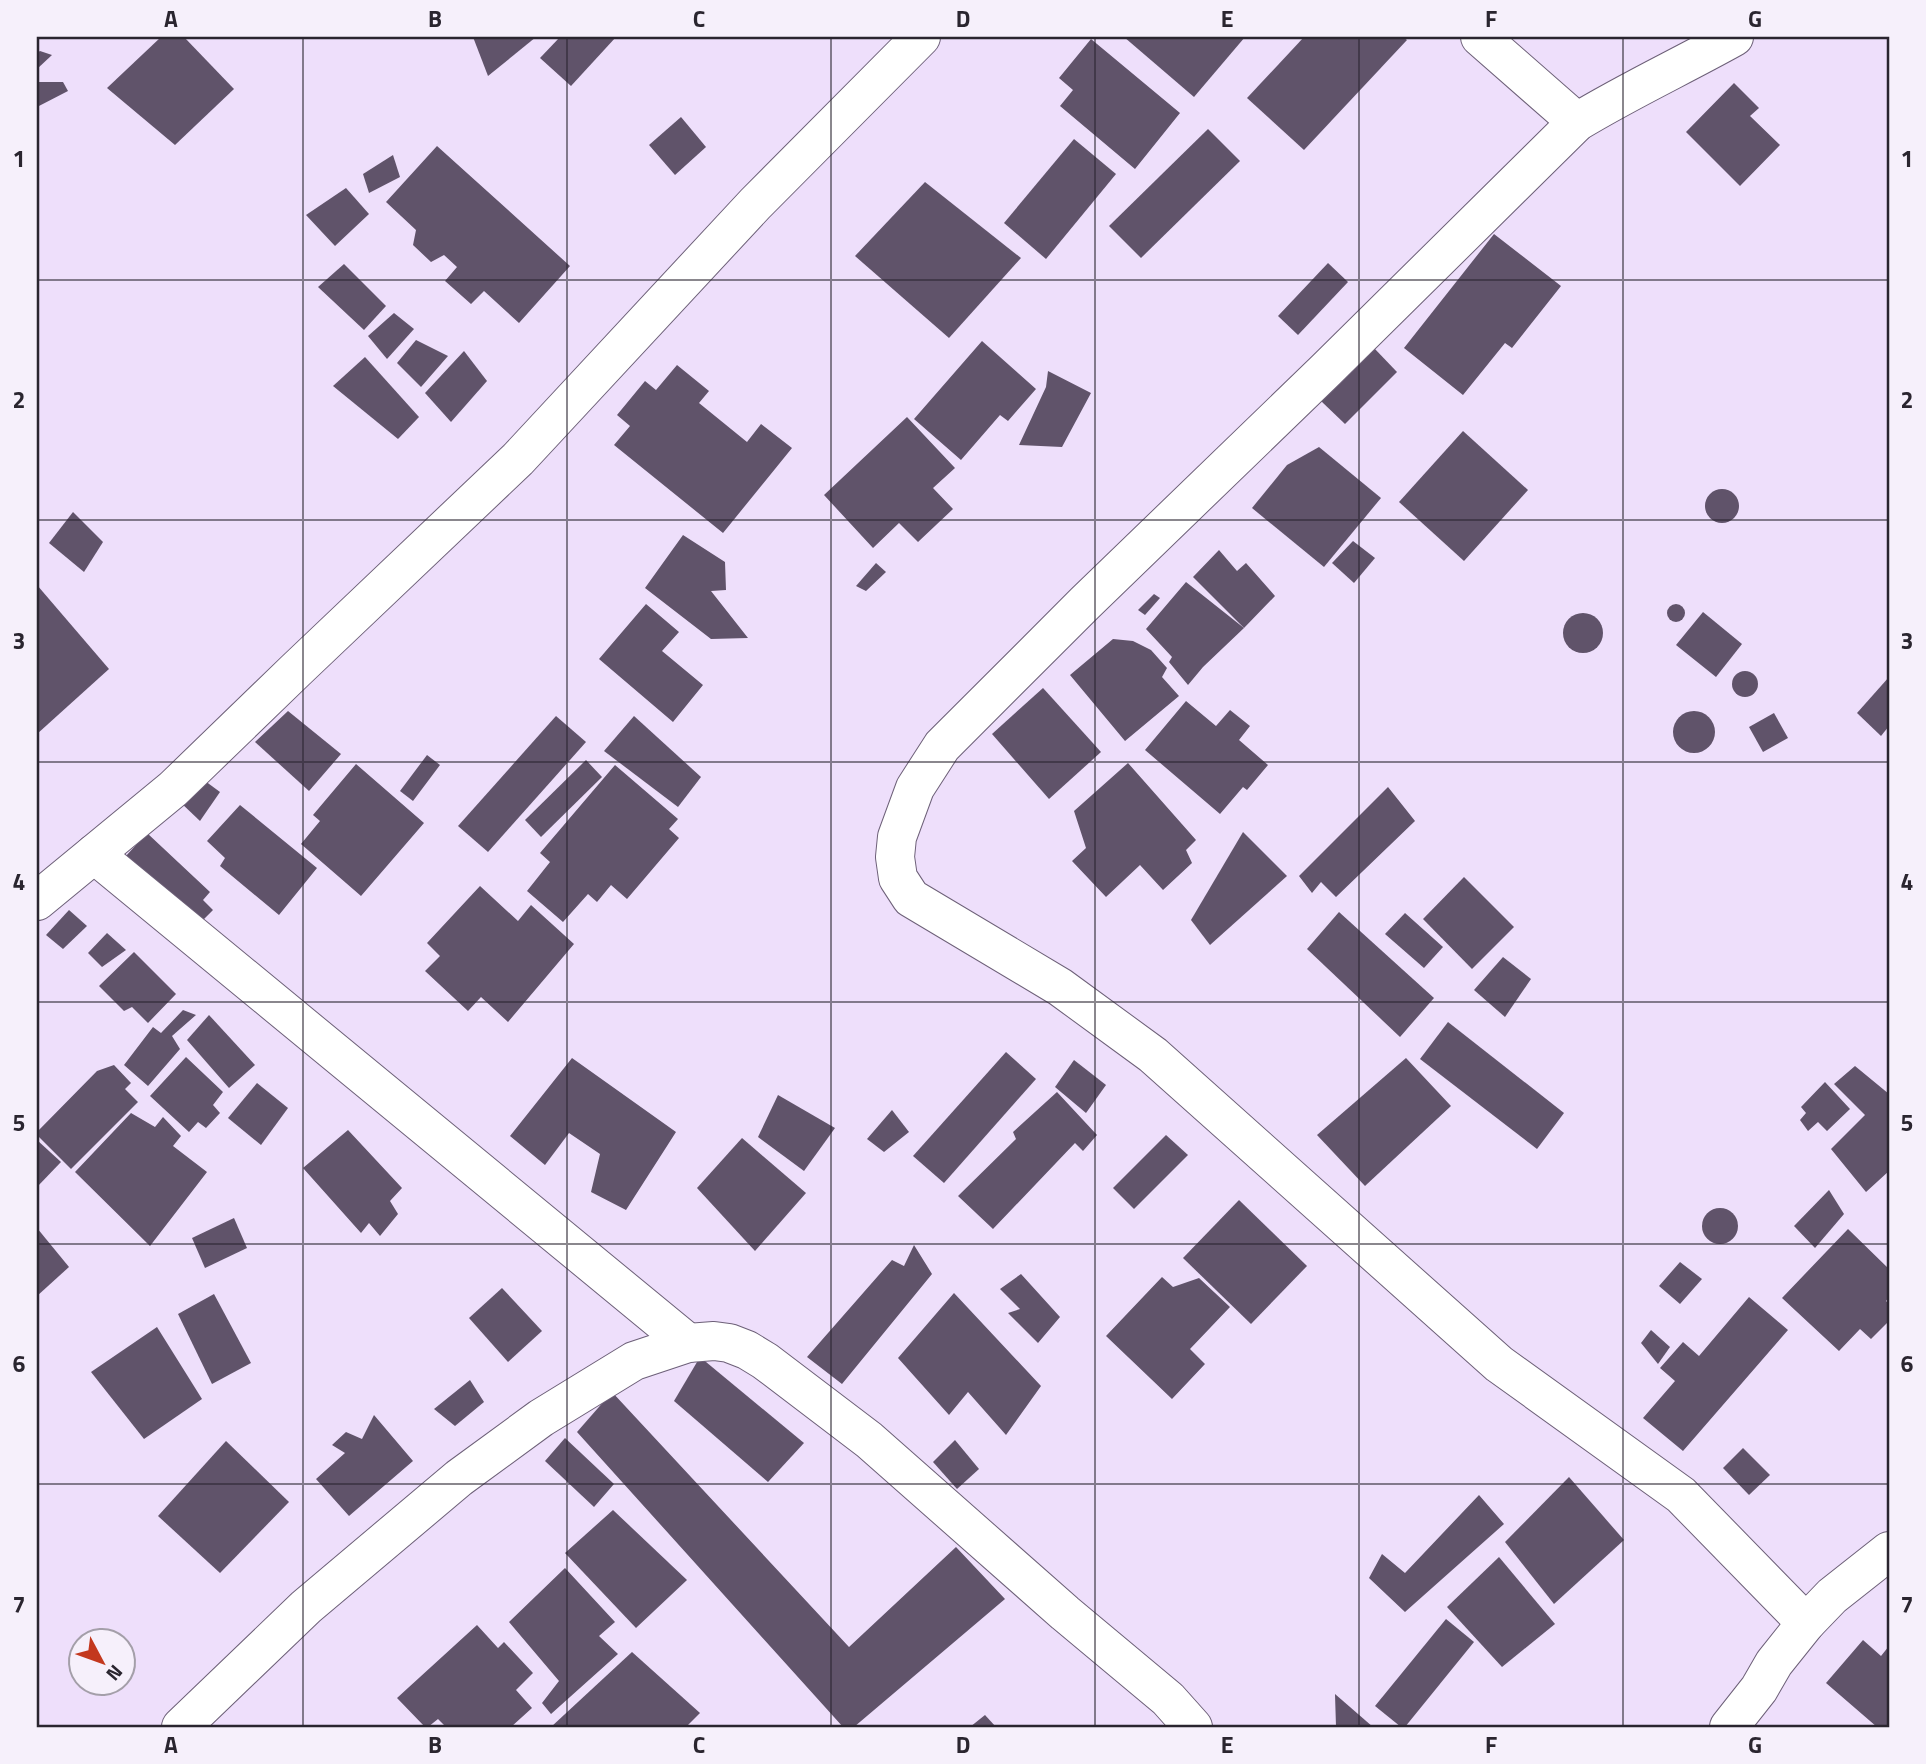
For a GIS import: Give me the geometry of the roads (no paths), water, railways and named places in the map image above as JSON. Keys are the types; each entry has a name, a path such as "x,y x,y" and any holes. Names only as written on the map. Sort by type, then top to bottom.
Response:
{"street":[{"path":"37,901 173,789 518,459 755,204 921,37"},
{"path":"1480,37 1577,122"},
{"path":"1734,37 1577,122 942,746 915,788 897,837 895,857 898,878 911,898 1060,987 1153,1055 1499,1364 1681,1495 1806,1623"},
{"path":"94,854 688,1343"},
{"path":"181,1727 306,1607 459,1478 541,1418 634,1361 688,1343 713,1341 729,1343 765,1361 869,1440 1065,1613 1168,1699 1193,1727"},
{"path":"1729,1727 1806,1623 1832,1596 1889,1551"}]}
